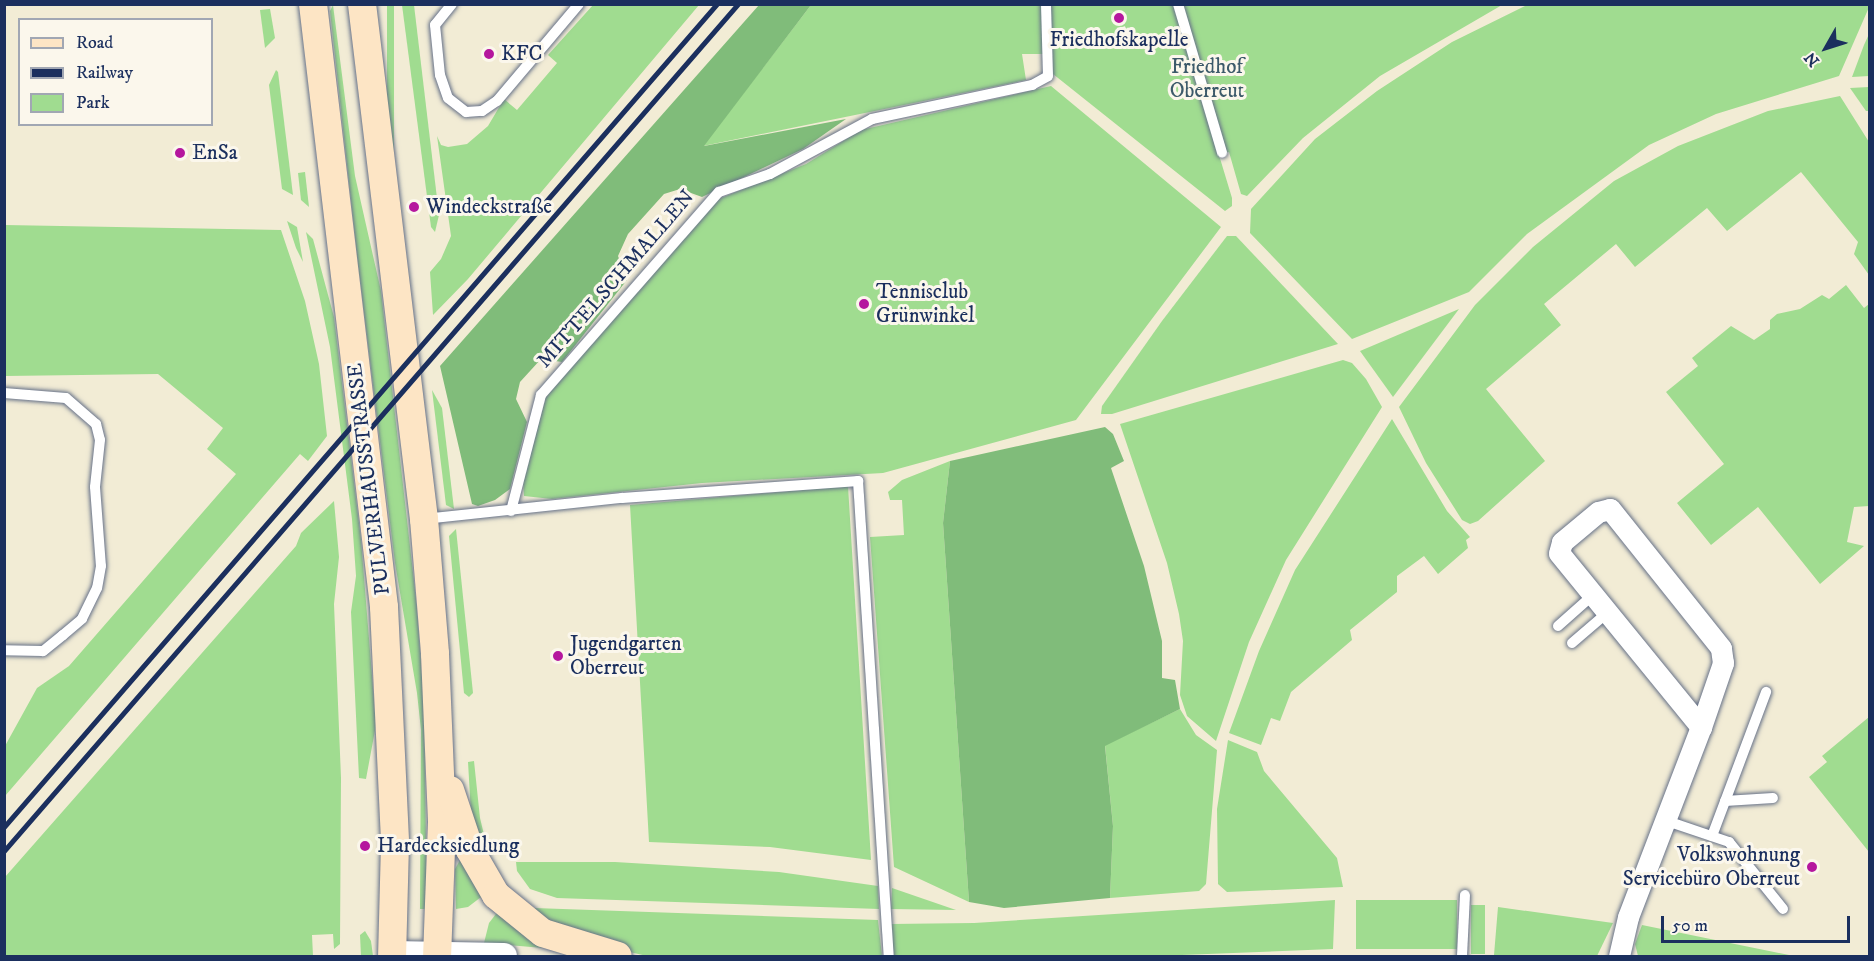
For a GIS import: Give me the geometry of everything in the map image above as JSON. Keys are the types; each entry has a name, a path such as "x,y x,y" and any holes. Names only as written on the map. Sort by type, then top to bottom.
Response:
{"main road":[{"name":"PULVERHAUSSTRASSE","path":"313,4 384,607 395,844 392,955"},
{"path":"362,4 424,519 440,763 437,955"},
{"path":"440,763 470,850 496,895 543,933 618,957"}],"street":[{"path":"1619,957 1628,918 1701,727 1723,663 1721,648 1610,509 1598,512 1562,542 1559,553 1701,727"},
{"path":"392,955 504,957"}],"lane":[{"path":"452,4 435,25 440,75 448,98 466,112 482,111 497,101 579,4"},
{"name":"MITTELSCHMALLEN","path":"511,512 541,395 719,192 770,174 872,119 1032,86 1048,75 1046,4"},
{"path":"1178,4 1222,153"},
{"path":"4,393 66,398 96,424 100,440 95,487 101,566 97,588 82,619 43,651 4,650"},
{"path":"424,519 511,512 634,497 858,481 889,957"},
{"path":"1558,626 1593,596"},
{"path":"1572,643 1607,613"},
{"path":"1712,836 1766,692"},
{"path":"1725,801 1773,798"},
{"path":"1664,820 1729,842 1783,909"},
{"path":"1462,957 1465,895"}],"green space":[{"path":"333,5 355,176 381,291 417,608 424,704 427,909 420,909 421,730 395,563 358,264 330,11"},
{"path":"387,5 394,5 394,173 387,173"},
{"path":"402,5 414,5 439,215 435,232 431,227"},
{"path":"593,5 699,5 468,279 433,315 430,272 441,259 451,236 437,136 441,145 448,147 467,144 488,126 504,99 517,110 557,63 548,55"},
{"path":"759,5 811,5 704,146 846,119 803,149 702,197 680,189 664,194 628,234 618,256 627,280 562,362 541,359 520,382 516,399 527,422 510,489 495,500 478,506 472,504 440,366"},
{"name":"Friedhof Oberreut","path":"811,5 1502,5 1380,76 1303,138 1247,196 1241,194 1229,152 1219,155 1232,198 1232,206 1225,211 1053,74 1051,54 1022,54 1026,80 703,146"},
{"path":"1527,5 1870,5 1839,76 1716,114 1649,145 1527,234 1469,292 1352,339 1250,233 1251,209 1315,139 1377,91 1452,42"},
{"path":"270,9 275,38 265,48 260,10"},
{"path":"1869,34 1869,76 1852,77 1864,45"},
{"path":"276,70 293,195 282,189 269,85"},
{"name":"Tennisclub Grünwinkel","path":"1051,86 1221,227 1076,420 883,473 702,483 552,499 524,496 523,480 546,397 702,213 721,198 806,164 861,130"},
{"path":"1869,87 1869,111 1866,111 1850,88"},
{"path":"1840,96 1869,142 1869,275 1854,254 1858,242 1801,172 1727,231 1707,208 1635,267 1616,244 1544,304 1561,325 1486,389 1545,461 1478,521 1470,524 1462,520 1426,463 1399,407 1475,305 1533,247 1614,181 1678,146 1768,111"},
{"path":"305,172 309,207 301,200 298,173"},
{"path":"287,221 297,227 303,262 296,248"},
{"path":"5,225 281,230 305,301 319,364 327,436 308,461 300,454 5,796 5,746 37,688 69,666 236,474 207,449 223,428 158,374 5,376"},
{"path":"306,232 313,239 334,317 361,540 376,725 366,779 359,778 351,612 356,576 352,519 330,347"},
{"path":"1227,236 1236,236 1338,344 1112,414 1101,414 1102,406 1162,321"},
{"path":"1846,285 1864,308 1869,304 1869,506 1854,507 1847,542 1864,546 1820,584 1758,507 1711,545 1677,503 1724,464 1666,392 1698,366 1692,358 1731,326 1754,340 1770,329 1770,320 1777,314 1800,309 1822,295 1829,299"},
{"path":"1459,309 1393,397 1360,351"},
{"path":"1343,360 1352,363 1366,379 1382,407 1286,560 1249,642 1216,741 1187,716 1180,695 1183,641 1179,614 1167,563 1120,424"},
{"path":"432,390 442,408 454,509 446,505"},
{"path":"1392,419 1447,511 1470,537 1466,540 1468,548 1438,574 1424,556 1397,576 1397,592 1350,630 1352,640 1291,692 1280,721 1271,718 1261,745 1229,733 1259,651 1295,570"},
{"path":"1105,427 1113,434 1124,461 1111,468 1144,566 1162,641 1162,678 1175,680 1180,709 1105,746 1113,826 1110,898 1004,908 969,902 943,523 950,461"},
{"path":"950,461 943,523 969,902 894,867 870,537 904,535 902,500 890,500 888,492 902,480"},
{"path":"848,486 871,860 770,847 649,842 630,505"},
{"path":"334,501 339,557 334,604 341,778 340,944 334,949 333,934 312,935 313,956 5,956 5,877 296,546 301,533"},
{"path":"456,529 473,693 469,697 464,693 449,536"},
{"path":"1180,709 1196,735 1217,750 1206,884 1199,891 1110,898 1113,826 1105,745"},
{"path":"1869,717 1869,852 1809,777 1827,762 1822,756"},
{"path":"1228,740 1257,752 1264,771 1337,858 1343,887 1227,892 1218,884 1217,809"},
{"path":"474,761 480,818 494,876 471,814 468,762"},
{"path":"460,860 485,894 468,907 456,909 455,869"},
{"path":"516,862 615,862 779,872 878,886 879,909 557,898 530,889 517,871"},
{"path":"892,888 956,910 891,909"},
{"path":"1335,900 1333,949 1156,956 894,956 890,924 974,923"},
{"path":"1356,900 1457,900 1457,949 1356,949"},
{"path":"1471,905 1485,905 1485,954 1471,954"},
{"path":"1498,907 1613,923 1597,956 1494,955"},
{"path":"534,908 878,920 882,956 647,956 586,942 548,926"},
{"path":"499,910 543,948 484,943 489,923"},
{"path":"1642,925 1794,956 1638,956 1635,944"},
{"path":"365,931 371,941 373,956 361,956 360,935"}],"railway":[{"path":"4,827 717,4"},
{"path":"4,851 738,4"}],"place":[{"name":"Friedhofskapelle","path":"1119,18"},
{"name":"KFC","path":"489,54"},
{"name":"EnSa","path":"180,153"},
{"name":"Windeckstraße","path":"414,207"},
{"name":"Tennisclub Grünwinkel","path":"864,304"},
{"name":"Jugendgarten Oberreut","path":"558,656"},
{"name":"Hardecksiedlung","path":"365,846"},
{"name":"Volkswohnung Servicebüro Oberreut","path":"1812,867"}]}
